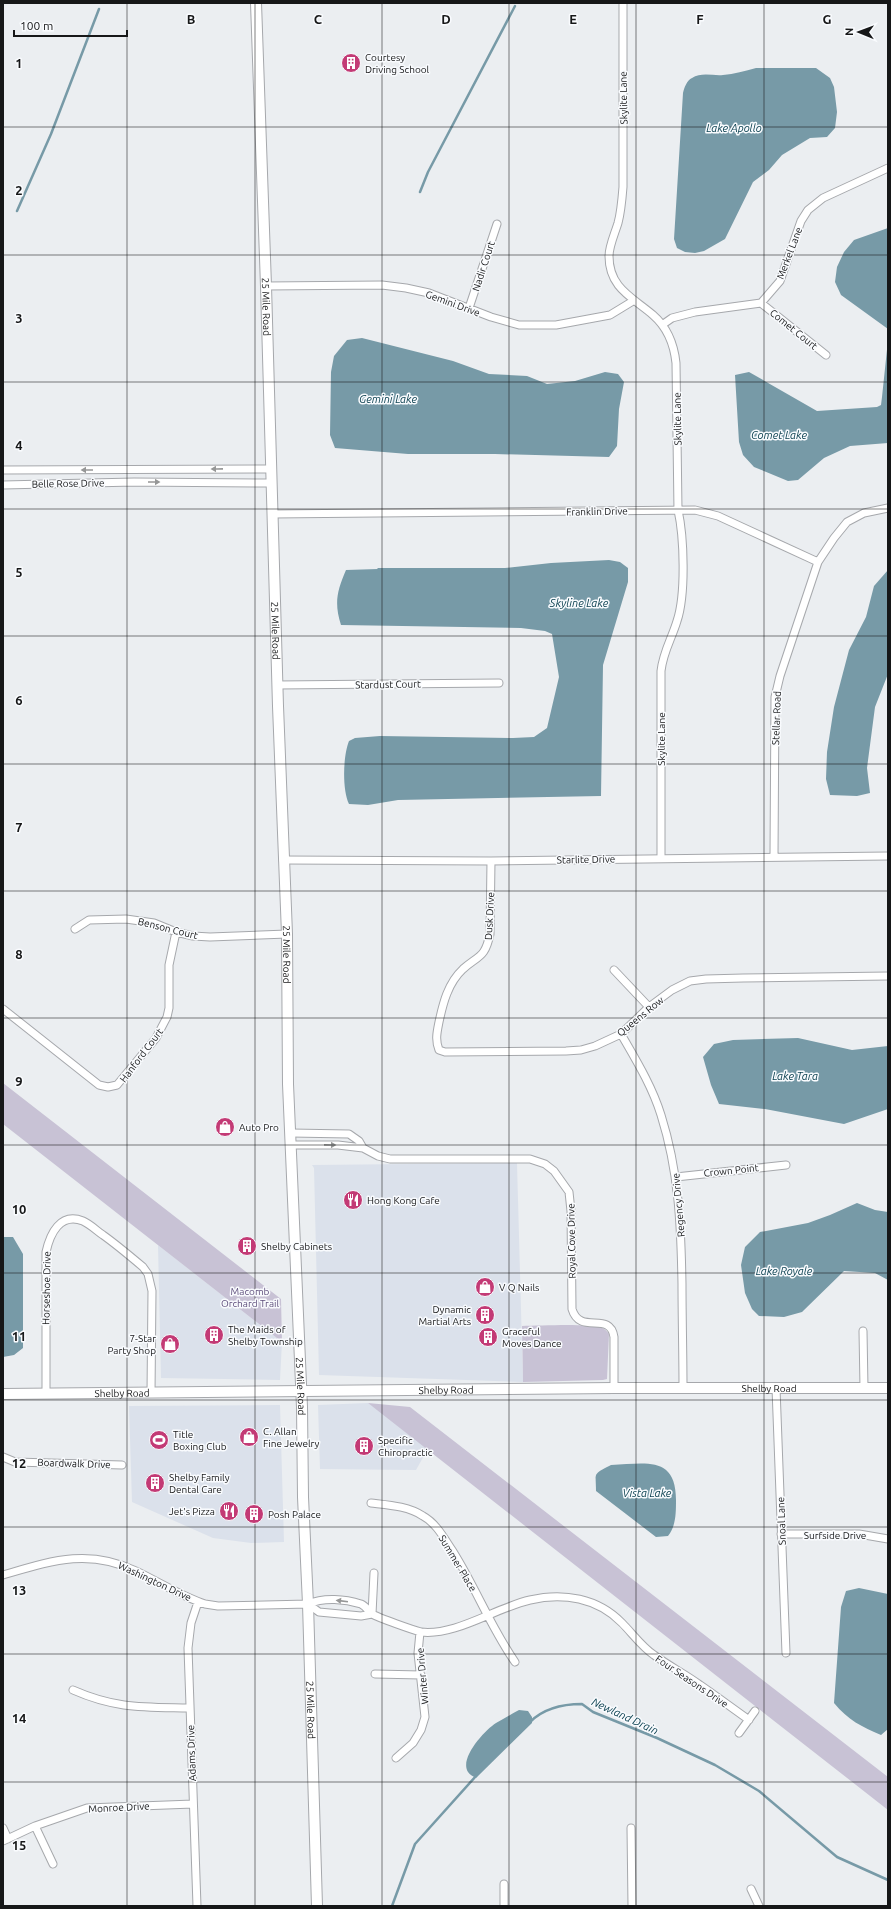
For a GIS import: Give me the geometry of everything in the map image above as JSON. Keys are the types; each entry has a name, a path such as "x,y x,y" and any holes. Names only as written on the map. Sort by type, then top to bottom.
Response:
{"street":[{"name":"25 Mile Road","path":"256,3 266,286 277,685 287,934 288,1084 301,1390 303,1497 308,1604 317,1906"},
{"name":"Skylite Lane","path":"623,3 624,187 622,207 609,256 611,271 616,283 633,301 653,315 662,325 675,347 678,510 682,529 681,605 676,626 663,657 661,671 661,858"},
{"name":"Merkel Lane","path":"761,303 780,281 801,221 808,210 823,198 888,168"},
{"name":"Nadir Court","path":"469,308 497,224"},
{"name":"Gemini Drive","path":"266,286 382,284 429,293 519,325 556,325 610,315 633,301"},
{"path":"662,325 672,318 695,312 761,303"},
{"name":"Comet Court","path":"761,303 826,355"},
{"path":"241,469 241,482"},
{"name":"Belle Rose Drive","path":"3,470 270,469"},
{"path":"133,470 134,482"},
{"name":"Belle Rose Drive","path":"3,485 134,482 271,483"},
{"path":"818,562 847,522 864,513 888,508"},
{"name":"Franklin Drive","path":"272,514 695,510 718,516 818,562"},
{"name":"Stellar Road","path":"774,856 775,697 780,676 818,562"},
{"name":"Stardust Court","path":"277,685 499,683"},
{"name":"Starlite Drive","path":"283,860 491,861 774,856 888,856"},
{"name":"Dusk Drive","path":"439,1050 436,1044 436,1036 447,993 464,969 479,958 486,950 488,943 490,934 491,861"},
{"name":"Benson Court","path":"75,929 89,920 126,919 154,923 176,932 210,937 287,934"},
{"name":"Hanford Court","path":"3,1009 99,1085 108,1087 117,1086 156,1038 167,1017 168,965 176,932"},
{"path":"614,970 649,1007"},
{"name":"Queens Row","path":"439,1050 445,1052 566,1052 595,1046 621,1034 649,1007 672,990 690,981 706,979 888,976"},
{"name":"Regency Drive","path":"621,1034 643,1072 662,1116 676,1176 681,1221 683,1388"},
{"name":"Royal Cove Drive","path":"291,1133 349,1134 359,1141 363,1148"},
{"name":"Royal Cove Drive","path":"291,1145 338,1145 363,1148 378,1156 390,1159 525,1159 545,1164 554,1171 565,1185 571,1203 572,1309 577,1319 582,1322 605,1324 612,1330 614,1337 614,1388"},
{"name":"Crown Point","path":"676,1176 786,1165"},
{"name":"Horseshoe Drive","path":"46,1393 46,1252 48,1242 58,1225 69,1219 83,1221 143,1266 148,1274 151,1284 152,1301 151,1393"},
{"path":"863,1331 864,1388"},
{"name":"Snoal Lane","path":"776,1388 786,1653"},
{"name":"Shelby Road","path":"3,1394 301,1390 888,1388"},
{"name":"Boardwalk Drive","path":"3,1457 14,1462 122,1465"},
{"name":"Summer Place","path":"371,1503 413,1510 431,1522 445,1539 468,1576 487,1615 514,1662"},
{"name":"Surfside Drive","path":"781,1534 860,1534 888,1539"},
{"name":"Washington Drive","path":"3,1575 59,1559 100,1559 124,1566 198,1602 218,1606 308,1604"},
{"path":"372,1614 374,1573"},
{"name":"Four Seasons Drive","path":"372,1614 361,1616 319,1612 308,1604 318,1599 340,1600 363,1604 372,1614 420,1632 437,1632 450,1630 511,1604 533,1599 557,1597 581,1599 593,1602 621,1622 651,1653 699,1684 749,1720"},
{"name":"Adams Drive","path":"197,1906 189,1708 189,1637 194,1611 198,1602"},
{"name":"Winter Drive","path":"396,1758 413,1743 421,1730 425,1717 418,1653 420,1632"},
{"path":"375,1674 421,1675"},
{"path":"73,1690 113,1704 138,1707 189,1708"},
{"path":"739,1733 755,1711"},
{"name":"Monroe Drive","path":"6,1840 35,1826 78,1810 96,1807 193,1804"},
{"path":"35,1826 53,1864"},
{"path":"3,1828 6,1840"},
{"path":"632,1828 632,1906"},
{"path":"504,1884 504,1906"},
{"path":"751,1889 759,1906"}],"shaded area":[{"path":"517,1163 523,1382 319,1375 314,1168 312,1165"},
{"path":"158,1245 282,1342 280,1380 161,1378"},
{"path":"368,1403 430,1445 416,1470 320,1469 318,1405"},
{"path":"280,1405 284,1542 251,1543 213,1538 132,1502 129,1406"}],"green space":[{"name":"Macomb Orchard Trail","path":"3,1083 281,1299 282,1342 3,1124"},
{"path":"575,1325 595,1326 604,1329 609,1334 607,1379 523,1382 522,1326"},
{"path":"368,1403 410,1407 888,1777 888,1810"}],"water":[{"name":"Lake Apollo","path":"756,68 816,68 830,78 834,87 837,112 835,128 827,137 810,138 782,155 769,170 753,182 725,239 704,251 695,253 685,252 677,248 674,239 683,93 685,87 690,79 699,75 727,75"},
{"path":"888,228 888,329 841,295 835,282 837,267 844,252 854,240"},
{"name":"Gemini Lake","path":"362,338 453,361 489,374 527,376 547,384 575,381 605,372 618,374 624,382 619,409 617,446 609,457 495,454 408,454 335,448 330,435 331,372 334,356 347,340"},
{"name":"Comet Lake","path":"888,340 888,443 850,446 824,458 798,480 788,481 754,467 743,455 739,442 735,375 749,372 817,411 877,407 881,405"},
{"name":"Skyline Lake","path":"609,560 620,562 628,568 628,582 603,665 601,796 398,800 368,805 349,804 345,790 344,772 345,755 349,741 355,738 380,736 534,737 547,728 559,677 552,634 545,631 521,628 341,625 337,603 340,584 346,570 378,569 377,568 505,568 551,563"},
{"path":"888,570 888,674 875,707 867,768 870,793 857,796 830,795 826,779 827,752 834,707 849,650 866,617 874,586"},
{"name":"Lake Tara","path":"798,1038 852,1050 888,1046 888,1109 844,1124 765,1109 719,1104 711,1085 703,1057 714,1044 733,1040"},
{"name":"Lake Royale","path":"857,1203 875,1210 888,1212 888,1280 875,1273 844,1271 802,1312 784,1317 759,1316 752,1309 745,1293 741,1265 745,1247 760,1232 808,1223"},
{"path":"3,1237 13,1237 23,1254 23,1348 14,1355 3,1357"},
{"name":"Vista Lake","path":"611,1465 656,1465 671,1475 675,1486 676,1510 673,1528 668,1536 656,1537 596,1491 596,1475"},
{"path":"859,1588 888,1594 888,1729 881,1735 856,1722 839,1709 834,1703 841,1607 846,1591"},
{"path":"519,1710 528,1711 532,1717 532,1723 476,1778 471,1775 466,1766 467,1759 474,1745 496,1723"}],"waterway":[{"path":"420,192 428,172 515,6"},
{"path":"17,211 51,134 99,9"},
{"name":"Newland Drain","path":"530,1722 535,1717 548,1710 561,1706 582,1704 593,1712 657,1738 715,1765 759,1791 837,1857 888,1880"},
{"name":"Newland Drain","path":"392,1906 415,1844 476,1776"}],"place":[{"name":"Courtesy Driving School","path":"351,63"},
{"name":"Auto Pro","path":"225,1127"},
{"name":"Hong Kong Cafe","path":"353,1200"},
{"name":"Shelby Cabinets","path":"247,1246"},
{"name":"V Q Nails","path":"485,1287"},
{"name":"Dynamic Martial Arts","path":"485,1315"},
{"name":"The Maids of Shelby Township","path":"214,1335"},
{"name":"Graceful Moves Dance","path":"488,1337"},
{"name":"7-Star Party Shop","path":"170,1344"},
{"name":"C. Allan Fine Jewelry","path":"249,1437"},
{"name":"Title Boxing Club","path":"159,1440"},
{"name":"Specific Chiropractic","path":"364,1446"},
{"name":"Shelby Family Dental Care","path":"155,1483"},
{"name":"Jet's Pizza","path":"229,1511"},
{"name":"Posh Palace","path":"254,1514"}]}
